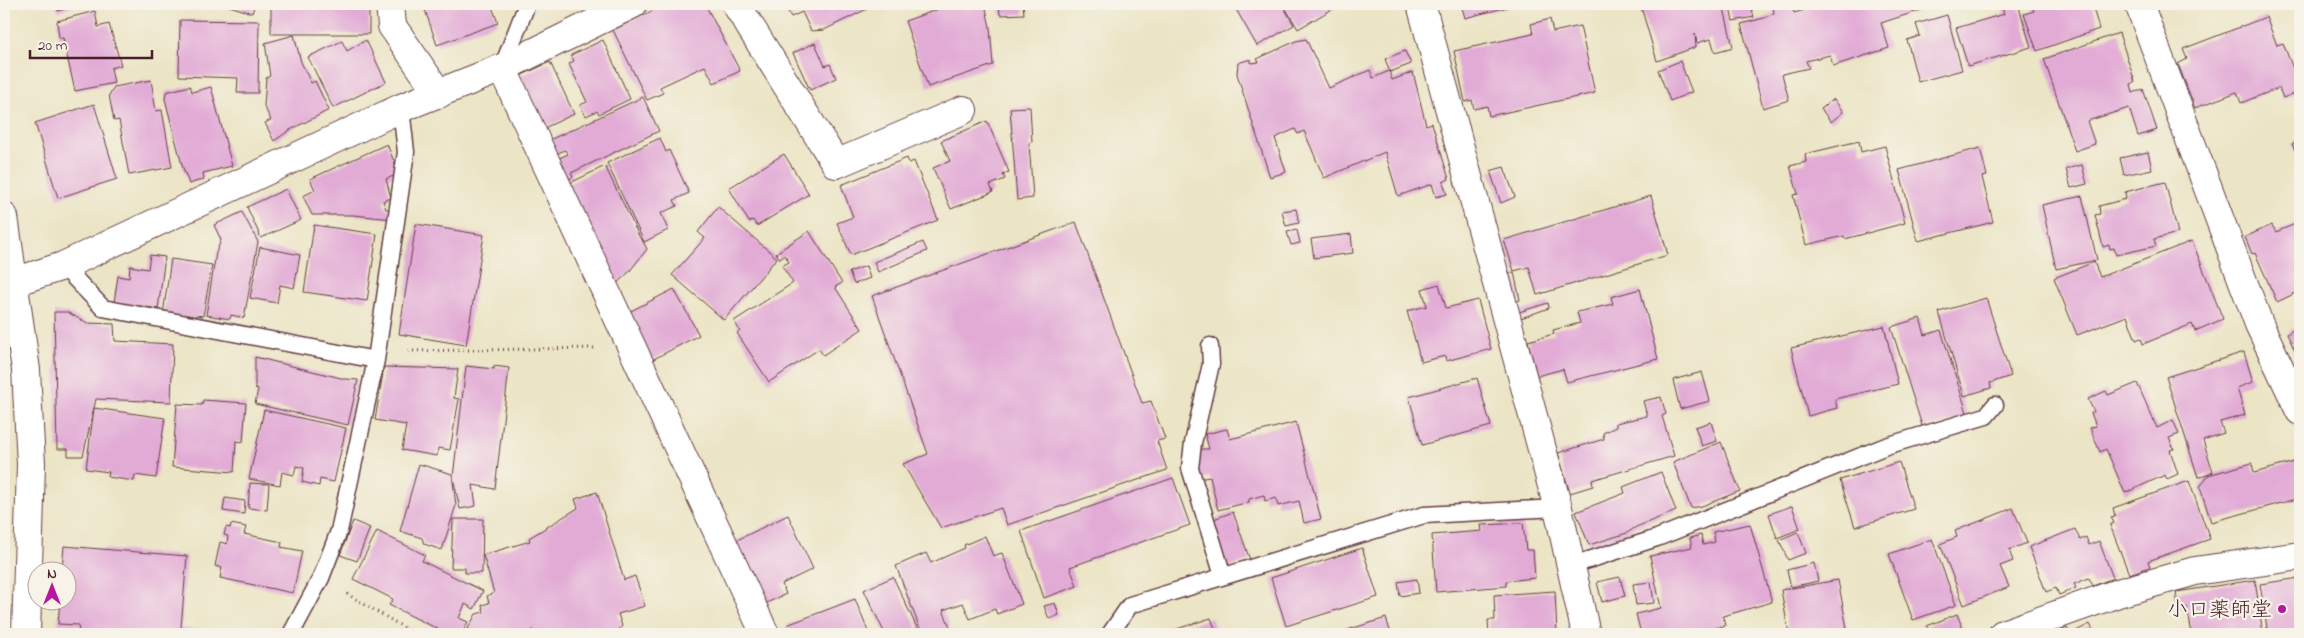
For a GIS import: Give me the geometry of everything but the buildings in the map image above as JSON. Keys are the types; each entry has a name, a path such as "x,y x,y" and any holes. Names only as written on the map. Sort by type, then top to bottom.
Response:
{"street":[{"path":"390,4 392,26 439,94"},
{"path":"9,283 63,266 401,108 502,68 633,4"},
{"path":"736,4 836,164 963,110"},
{"path":"1421,4 1558,508 1586,634"},
{"path":"2139,4 2259,324 2300,411"},
{"path":"502,68 630,348 765,634"},
{"path":"4,218 9,283 26,370 31,464 26,634"},
{"path":"2003,634 2118,593 2195,571 2300,556"}],"lane":[{"path":"502,68 528,4"},
{"path":"291,634 321,578 338,532 377,356 406,152 401,108"},
{"path":"63,266 103,308 377,356"},
{"path":"1210,346 1211,364 1193,443 1190,468 1223,576"},
{"path":"1570,566 1657,538 1886,446 1986,416 1995,405"},
{"path":"1110,634 1130,605 1424,515 1558,508"}],"path":[{"path":"377,356 630,348"},
{"path":"321,578 415,634"}],"place":[{"name":"小口薬師堂","path":"2282,609"}]}
